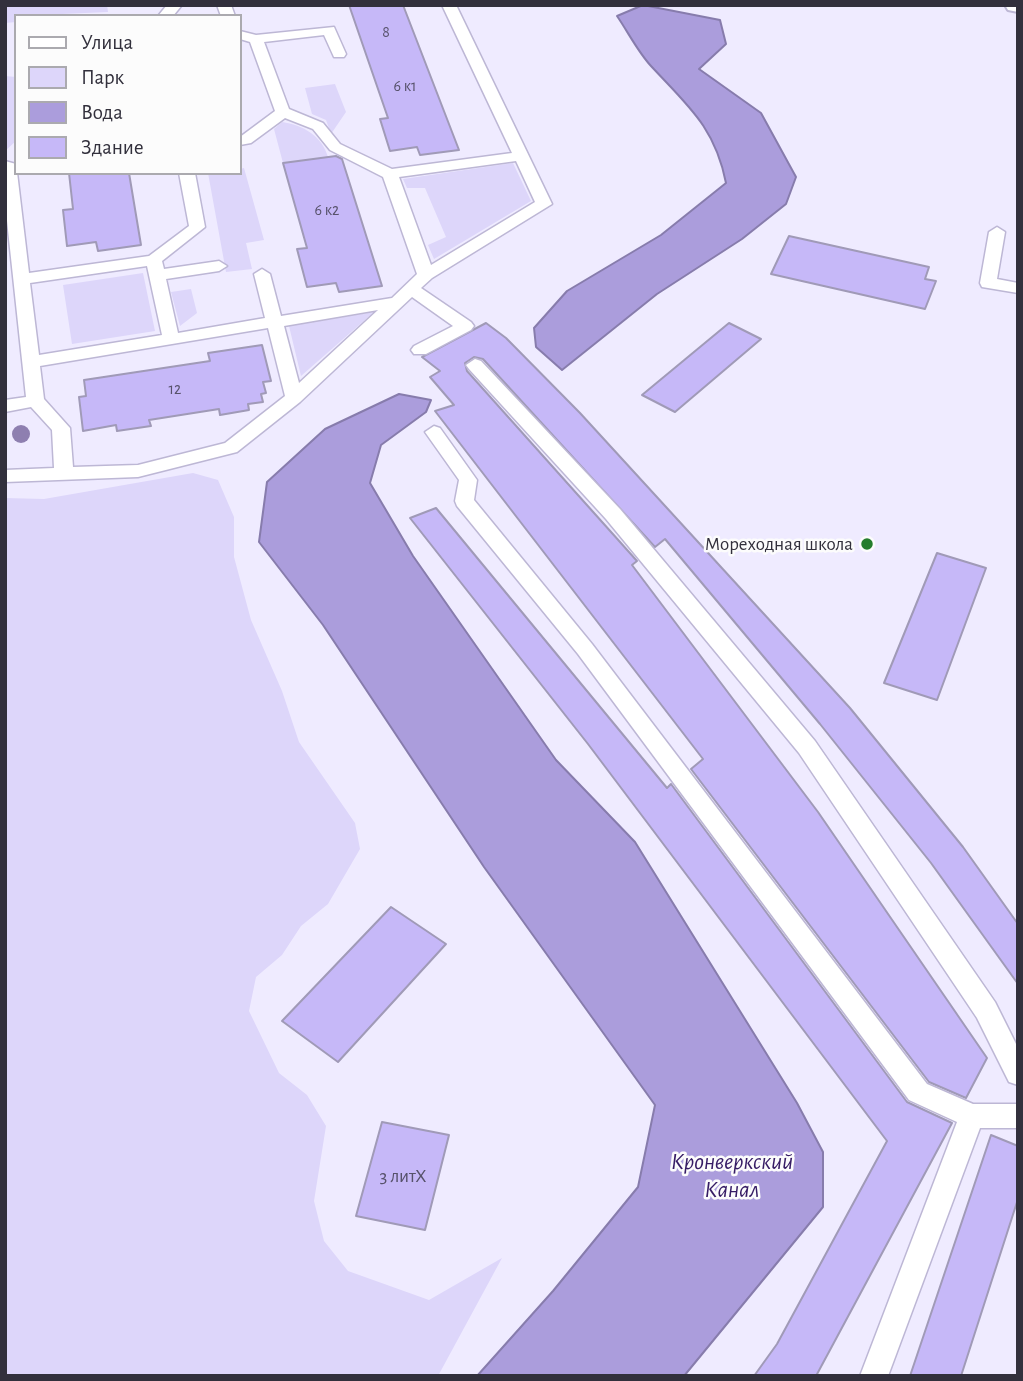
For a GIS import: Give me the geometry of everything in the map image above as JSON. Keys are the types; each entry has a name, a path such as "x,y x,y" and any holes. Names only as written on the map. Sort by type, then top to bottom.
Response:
{"lane":[{"path":"5,476 138,471 230,448 293,398 426,275 544,204 449,5"},
{"path":"242,35 257,39 329,30 339,54"},
{"path":"257,39 283,112 318,126 335,147 390,174 522,156"},
{"path":"242,141 283,112"},
{"path":"10,163 35,401 61,428 64,474"},
{"path":"390,174 426,275"},
{"path":"156,267 197,227 187,175"},
{"path":"997,232 988,283 1018,288"},
{"path":"24,279 156,267 219,266"},
{"path":"156,267 171,339"},
{"path":"261,274 293,398"},
{"path":"411,289 465,326 420,350"},
{"path":"32,362 396,302"},
{"path":"475,365 613,514 807,747 986,1010 1018,1074"},
{"path":"5,406 35,401"},
{"path":"434,432 468,480 464,501 585,649 918,1092 972,1116 1018,1116"},
{"path":"874,1376 972,1116"}],"green space":[{"path":"5,5 107,5 108,12 14,14 14,22 5,23"},
{"path":"5,76 14,77 14,143 5,151"},
{"path":"335,84 346,112 331,134 326,120 312,114 305,88"},
{"path":"282,122 311,133 321,143 328,157 283,163 274,129"},
{"path":"513,163 531,201 434,259 428,245 446,237 425,188 407,188 403,179"},
{"path":"242,168 264,240 246,243 252,269 226,272 208,175 242,175"},
{"path":"143,273 155,331 72,344 63,285"},
{"path":"191,289 197,313 180,326 171,292"},
{"path":"374,312 301,376 289,326"},
{"path":"193,473 218,480 234,517 234,557 251,620 282,691 299,742 355,823 360,849 328,904 301,926 282,955 256,977 249,1011 279,1073 307,1095 326,1126 314,1201 324,1241 348,1271 429,1300 502,1258 438,1376 5,1376 5,498 44,499"}],"water":[{"path":"643,5 720,20 726,44 699,69 761,113 796,177 786,204 742,239 657,294 562,370 536,347 534,328 567,291 661,235 726,183 715,147 698,118 646,60 617,16"},
{"name":"Кронверкский Канал","path":"399,394 431,400 426,412 381,445 370,483 413,556 556,760 635,842 797,1103 823,1152 823,1207 684,1376 477,1376 553,1291 638,1187 655,1105 484,867 323,625 259,542 267,482 325,429"}],"building":[{"path":"349,5 403,5 459,150 420,155 417,147 390,151 380,119 388,118"},
{"path":"336,156 342,159 382,286 339,292 336,283 307,287 297,249 307,248 283,163"},
{"path":"69,175 129,175 141,245 98,251 96,242 67,246 63,210 73,209"},
{"path":"789,236 929,267 925,279 936,281 925,309 771,274"},
{"path":"486,323 506,338 580,413 850,708 963,847 1018,924 1018,984 931,863 820,724 665,539 655,547 483,359 474,357 465,363 467,371 637,561 632,565 818,812 987,1058 966,1098 929,1082 691,769 703,759 435,411 454,405 430,377 440,371 422,357"},
{"path":"729,323 761,339 675,412 642,395"},
{"path":"262,345 271,381 263,382 266,393 261,394 263,402 248,404 249,410 220,415 219,409 149,420 151,426 117,431 116,425 83,431 79,397 86,396 84,380 210,361 208,353"},
{"path":"436,508 667,788 671,784 907,1102 952,1123 816,1376 754,1376 777,1344 887,1141 588,744 410,518"},
{"path":"937,553 986,568 937,700 884,683"},
{"path":"391,907 446,944 338,1062 282,1021"},
{"path":"382,1122 449,1135 425,1230 356,1216"},
{"path":"991,1135 1018,1146 1018,1199 961,1376 910,1376"}],"place":[{"name":"Мореходная школа","path":"867,544"}]}
